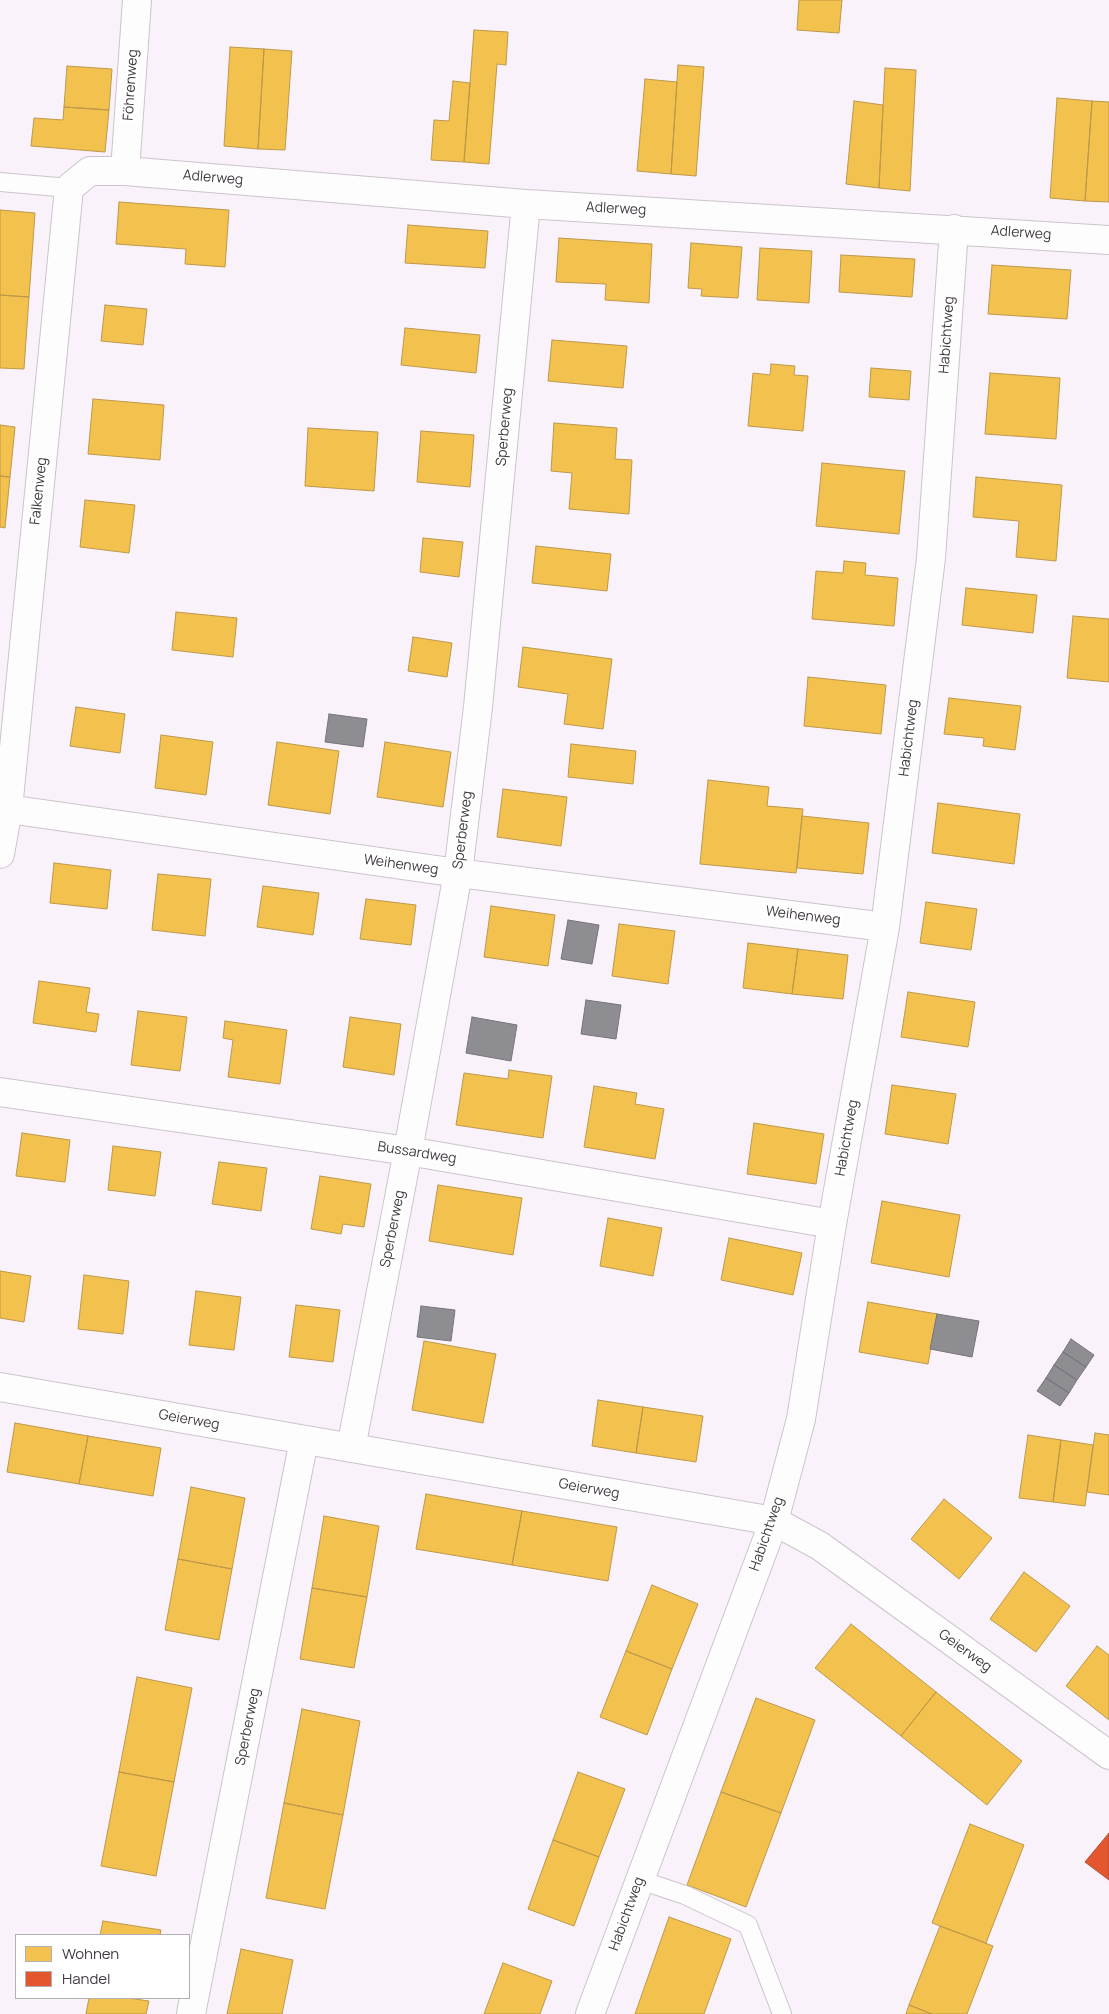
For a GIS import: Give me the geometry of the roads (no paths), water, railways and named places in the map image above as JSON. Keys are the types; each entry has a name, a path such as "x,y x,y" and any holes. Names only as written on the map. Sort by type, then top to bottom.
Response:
{"street":[{"name":"Föhrenweg","path":"125,171 137,0"},
{"path":"69,188 90,171 125,171"},
{"name":"Adlerweg","path":"125,171 526,204 1109,240"},
{"name":"Falkenweg","path":"0,854 8,809 69,188"},
{"name":"Sperberweg","path":"351,1448 408,1151 458,873 478,707 526,204"},
{"name":"Habichtweg","path":"590,2014 774,1521 801,1419 832,1224 885,927 931,558 954,229"},
{"name":"Weihenweg","path":"8,809 458,873 885,927"},
{"name":"Bussardweg","path":"0,1092 408,1151 832,1224"},
{"name":"Geierweg","path":"0,1388 774,1521 820,1546 1109,1755"},
{"name":"Sperberweg","path":"191,2014 304,1440"}],"lane":[{"path":"0,182 69,188"},
{"path":"640,1880 685,1895 748,1925 782,2014"}]}
